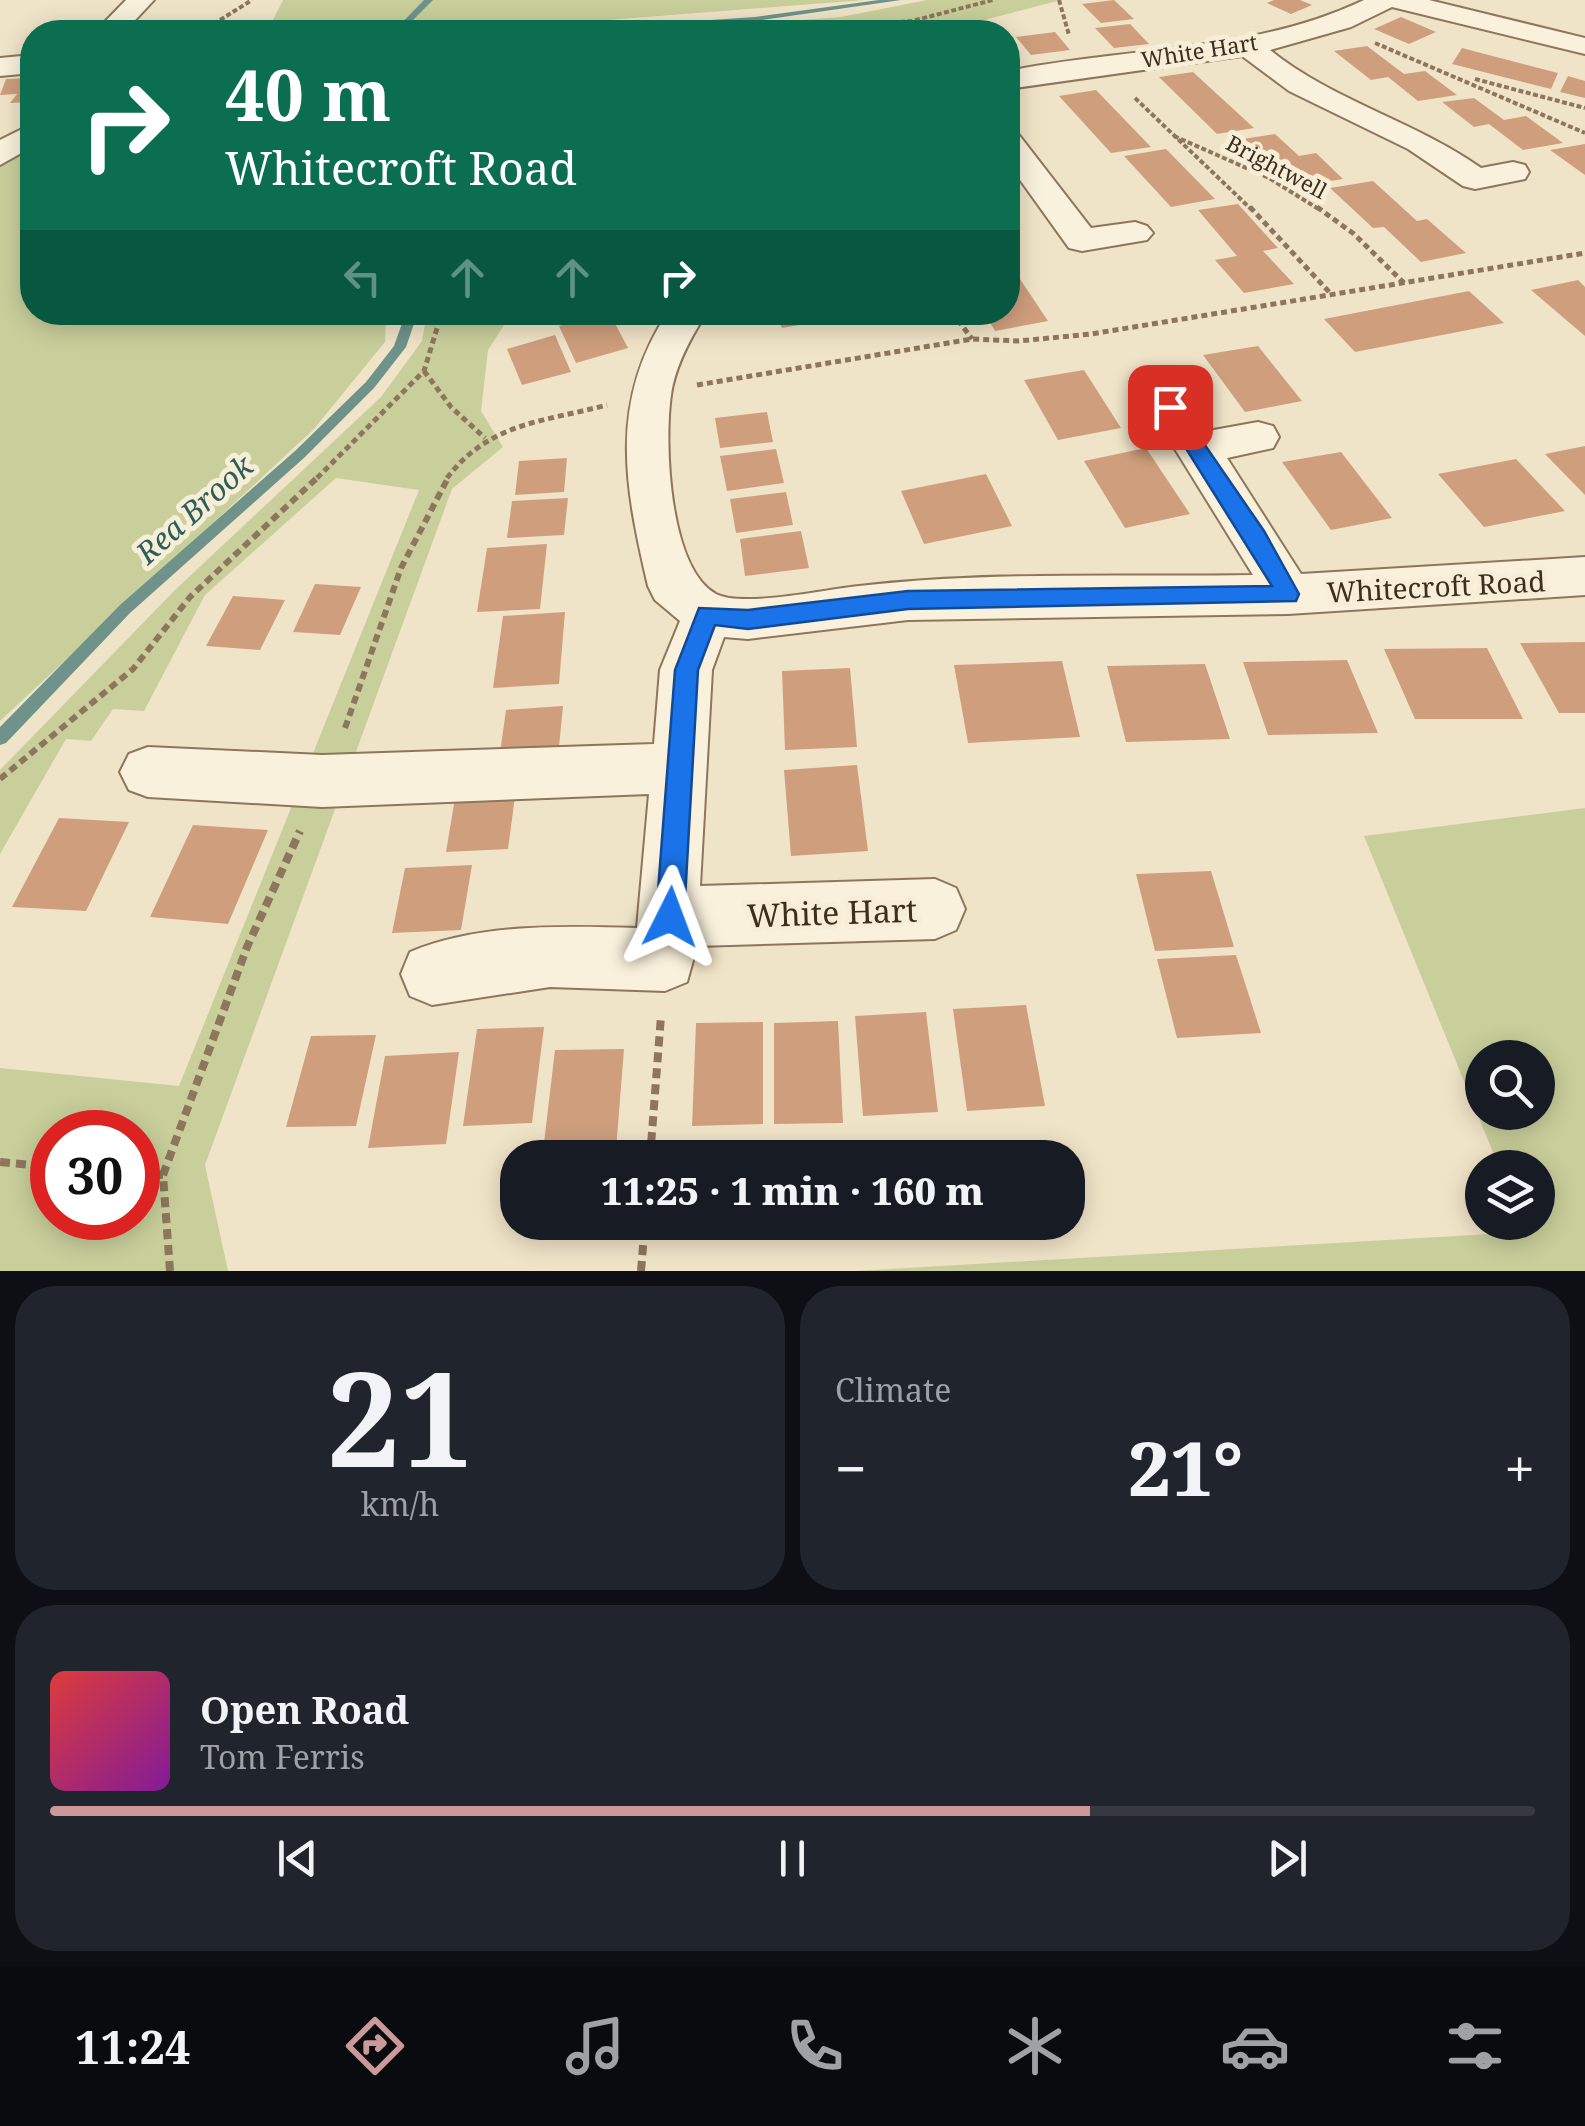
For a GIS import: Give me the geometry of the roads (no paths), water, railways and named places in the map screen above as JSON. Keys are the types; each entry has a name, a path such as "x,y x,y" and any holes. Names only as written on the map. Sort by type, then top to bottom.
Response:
{"street":[{"path":"121,20 141,0"},
{"name":"White Hart","path":"1020,78 1246,45 1332,24 1385,0"},
{"path":"1396,0 1585,46"},
{"path":"1246,45 1296,84 1424,142 1475,179 1514,172"},
{"path":"1020,158 1082,240 1136,232"},
{"path":"668,938 686,670 707,615 672,586 648,491 650,394 669,342 680,325"},
{"name":"Whitecroft Road","path":"1170,407 1288,594"},
{"path":"1198,448 1258,437"},
{"name":"Whitecroft Road","path":"707,615 748,619 908,600 1288,594 1585,576"},
{"path":"148,772 322,782 679,768"},
{"name":"White Hart","path":"432,974 668,938 935,909"}],"waterway":[{"path":"409,20 429,0"},
{"name":"Rea Brook","path":"740,20 897,0"},
{"name":"Rea Brook","path":"0,738 125,609 300,454 370,385 400,347 408,325"}]}
